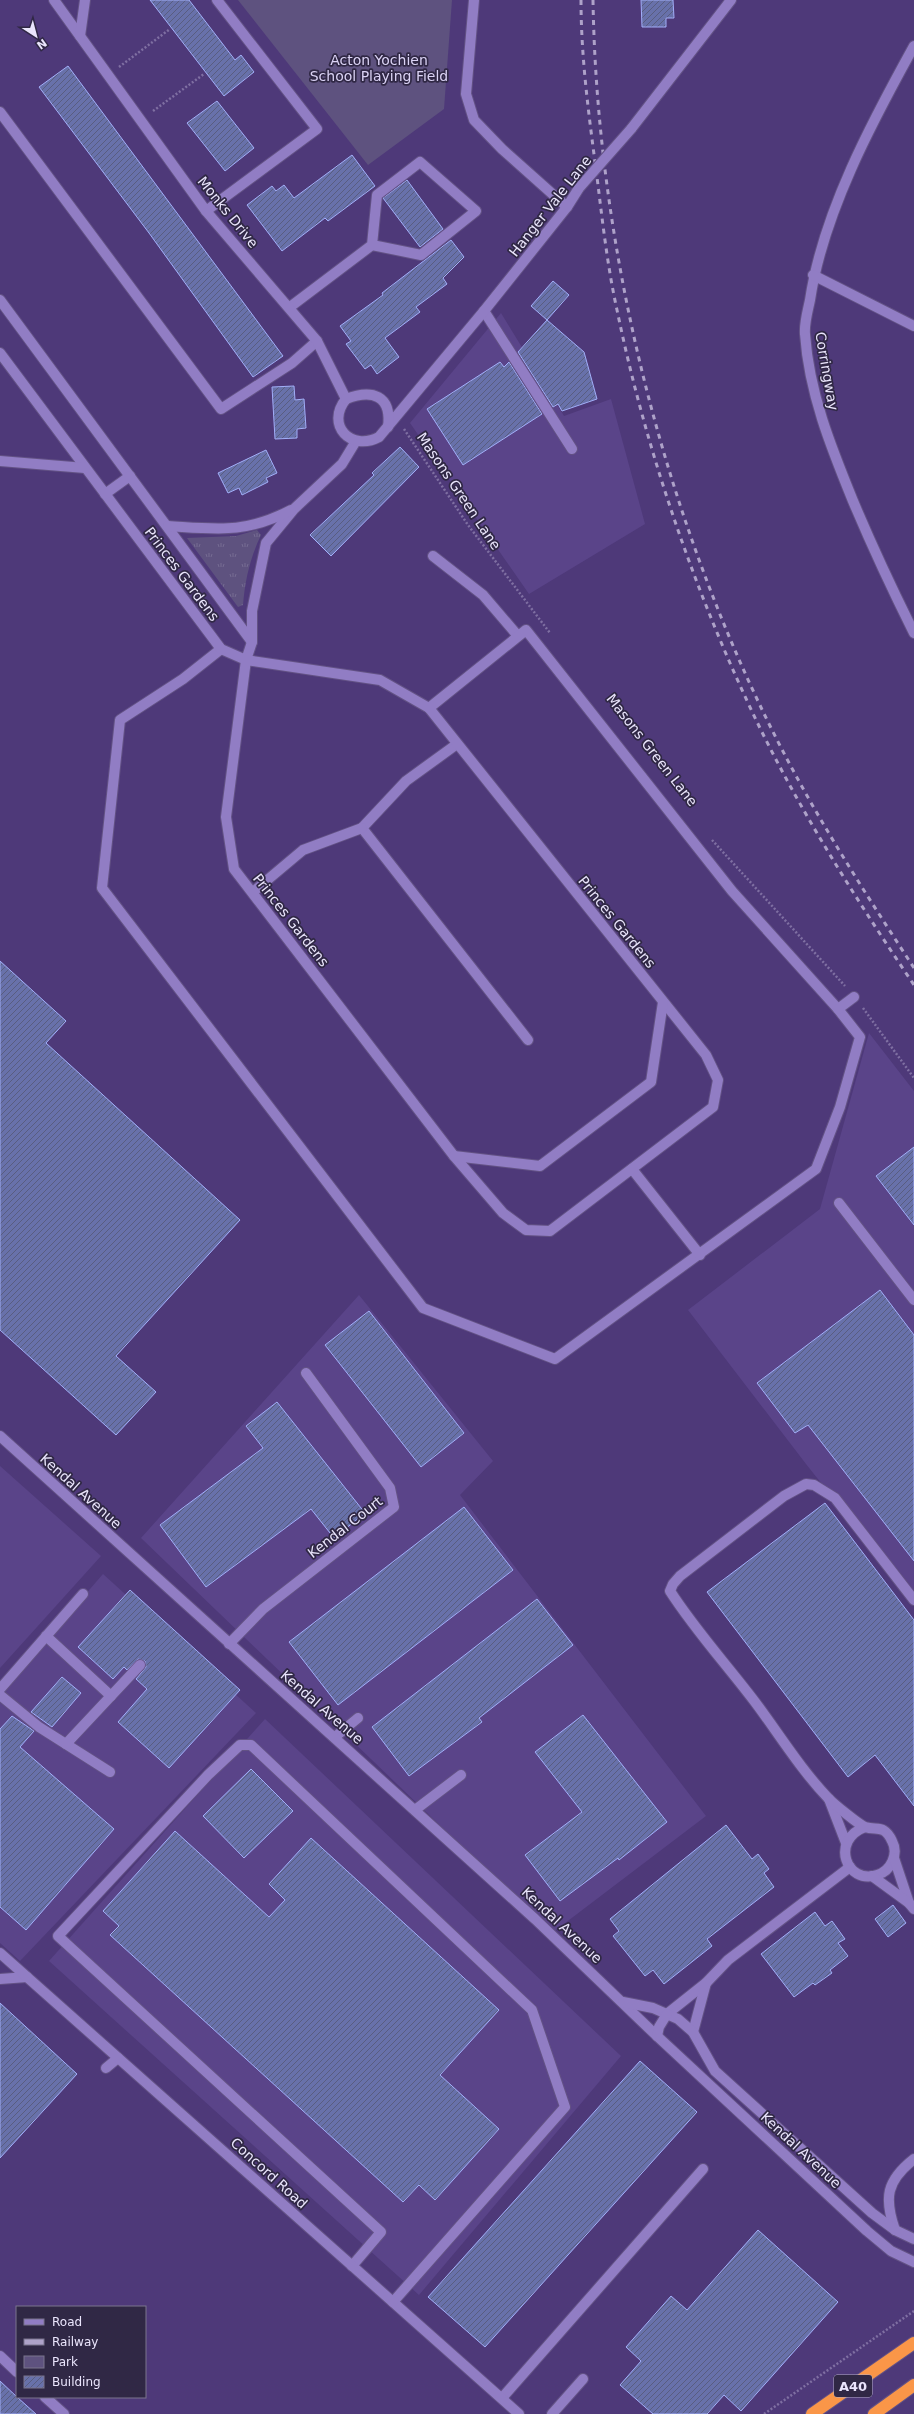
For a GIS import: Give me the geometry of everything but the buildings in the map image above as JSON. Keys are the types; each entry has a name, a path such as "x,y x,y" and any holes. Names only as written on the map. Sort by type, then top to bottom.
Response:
{"highway":[{"path":"895,2357 914,2334"},
{"name":"A40","path":"812,2414 914,2344"},
{"name":"A40","path":"874,2414 914,2385"}],"street":[{"name":"Monks Drive","path":"54,0 206,210 290,306 317,341 346,399"},
{"path":"80,36 85,0"},
{"path":"206,210 317,129 217,0"},
{"path":"474,0 466,94 474,120 502,149 567,207"},
{"name":"Hanger Vale Lane","path":"356,441 366,443 374,440 388,427 393,415 484,311 567,207 579,188 631,129 731,0"},
{"name":"Corringway","path":"914,46 874,118 822,241 813,275 805,333 814,391 826,436 883,572 914,633"},
{"path":"0,112 221,409 292,362 317,341"},
{"path":"290,306 372,245 377,195 420,162 476,211 421,255 372,245"},
{"path":"813,275 914,326"},
{"name":"Princes Gardens","path":"0,300 252,642"},
{"path":"484,311 572,449"},
{"name":"Princes Gardens","path":"0,353 221,649 246,660 380,680 429,708 706,1055 718,1080 713,1107 550,1231 526,1230 503,1213 454,1156 234,869 226,817 246,660 252,642 252,611 266,543 294,509"},
{"path":"294,509 342,464 356,441 341,429 337,414 339,407 346,399 358,394 376,396 382,400 393,415"},
{"path":"0,461 85,468"},
{"path":"105,494 130,476"},
{"name":"Princes Gardens","path":"168,526 224,530 267,523 294,509"},
{"path":"433,556 483,595 518,636"},
{"path":"221,649 183,680 120,720 102,888 423,1308 555,1359 700,1255 816,1169 840,1107 860,1037 838,1010 732,891 526,630 429,708"},
{"path":"252,892 303,850 362,828 406,781 457,744"},
{"path":"362,828 528,1040"},
{"path":"838,1010 854,996"},
{"path":"454,1156 540,1166 651,1082 663,1002"},
{"path":"632,1169 700,1255"},
{"path":"839,1203 914,1300"},
{"name":"Kendal Court","path":"229,1644 263,1609 394,1506 390,1488 306,1373"},
{"name":"Kendal Avenue","path":"0,1436 229,1644 416,1810 867,2231 891,2251 914,2262"},
{"path":"911,1906 894,1858 893,1842 888,1834 881,1829 865,1827 829,1799 670,1591 673,1584 680,1576 784,1496 806,1484 814,1485 835,1498 914,1600"},
{"path":"0,1689 83,1594"},
{"path":"46,1636 111,1696"},
{"path":"66,1744 140,1665"},
{"path":"0,1695 39,1727 110,1772"},
{"path":"335,1737 358,1718"},
{"path":"352,2266 381,2232 58,1936 208,1775 240,1745 251,1744 532,2010 565,2107 393,2302"},
{"path":"416,1810 461,1775"},
{"path":"829,1799 846,1843 846,1860 850,1867 863,1876 872,1876 885,1872 894,1858"},
{"path":"846,1843 850,1835 865,1827"},
{"path":"657,2036 659,2027 667,2014 706,1983 728,1960 850,1867"},
{"path":"872,1876 911,1906"},
{"name":"Concord Road","path":"0,1953 519,2414"},
{"path":"0,1979 27,1977"},
{"path":"693,2032 706,1983"},
{"name":"Kendal Avenue","path":"622,2002 652,2008 678,2019 693,2032 715,2071 872,2213 895,2230 914,2239"},
{"path":"106,2068 118,2058"},
{"path":"895,2230 888,2205 889,2188 903,2168 914,2159"},
{"path":"502,2398 703,2169"},
{"path":"0,2356 16,2371"},
{"path":"552,2414 583,2379"},
{"path":"46,2398 64,2414"}],"path":[{"path":"108,76 170,29"},
{"path":"141,120 204,74"},
{"name":"Masons Green Lane","path":"393,415 468,525 554,640"},
{"path":"712,839 854,996 914,1078"},
{"path":"764,2414 914,2311"}],"shaded area":[{"path":"501,313 564,416 611,399 645,524 529,594 410,423"},
{"path":"869,1033 914,1091 914,1600 806,1464 688,1310 820,1209"},
{"path":"359,1295 493,1461 460,1495 706,1816 552,1933 141,1538"},
{"path":"0,1466 101,1556 0,1668"},
{"path":"103,1574 256,1713 20,1961 0,1943 0,1693"},
{"path":"265,1719 621,2056 419,2295 49,1961"}],"green space":[{"name":"Acton Yochien School Playing Field","path":"238,0 452,0 444,109 368,165"},
{"path":"257,530 261,535 249,569 243,605 238,607 187,538 236,536"}],"railway":[{"path":"581,0 581,23 586,92 611,279 629,363 658,469 675,522 714,626 736,677 776,760 832,858 914,985"},
{"path":"593,0 598,97 608,195 625,293 647,391 674,487 707,581 745,672 787,759 832,839 914,968"}]}
